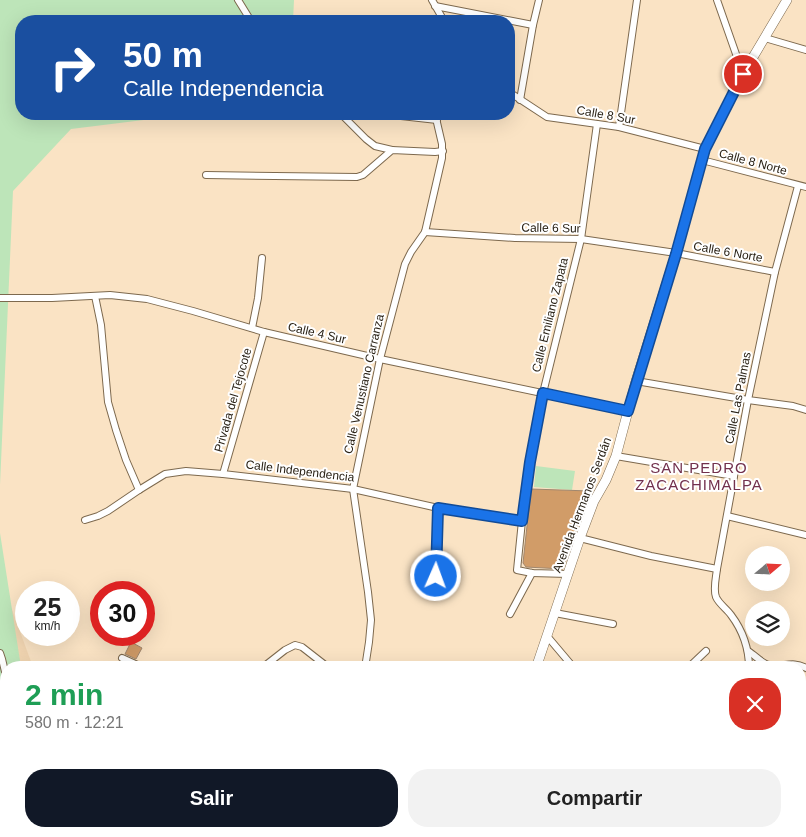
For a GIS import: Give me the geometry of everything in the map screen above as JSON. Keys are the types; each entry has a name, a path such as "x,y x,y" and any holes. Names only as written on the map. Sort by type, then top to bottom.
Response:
{"street":[{"path":"238,0 247,15"},
{"path":"520,100 539,0"},
{"path":"619,127 637,0"},
{"path":"717,0 743,74"},
{"name":"Avenida Hermanos Serdán","path":"538,661 594,501 606,480 616,456 636,381 676,254 705,149 743,74 785,1"},
{"path":"434,3 488,15"},
{"path":"434,3 441,15"},
{"path":"515,21 533,25"},
{"path":"765,38 806,50"},
{"name":"Calle 8 Sur","path":"515,96 547,117 619,127 705,149"},
{"path":"348,120 375,146 392,150 443,151"},
{"name":"Calle Venustiano Carranza","path":"366,661 370,620 368,592 353,489 380,358 405,264 425,232 442,158 443,151 437,120"},
{"name":"Calle Emiliano Zapata","path":"532,573 517,570 530,462 543,393 581,238 597,124"},
{"path":"206,175 356,177 364,175 392,150"},
{"name":"Calle 8 Norte","path":"702,160 806,187"},
{"name":"Calle Las Palmas","path":"749,661 748,651 742,633 716,597 714,589 748,400 775,272 798,186"},
{"name":"Calle 6 Sur","path":"425,232 515,238 581,238 676,254"},
{"name":"Calle 6 Norte","path":"676,254 775,272"},
{"path":"252,328 258,298 262,258"},
{"path":"96,296 101,324 108,402 126,460 138,490"},
{"name":"Calle 4 Sur","path":"0,298 122,296 148,299 264,332 628,411"},
{"name":"Privada del Tejocote","path":"223,474 264,332"},
{"path":"636,381 793,406 806,410"},
{"path":"616,456 734,476"},
{"name":"Calle Independencia","path":"85,520 108,511 165,474 186,471 353,489 438,508 522,521"},
{"path":"435,590 438,508"},
{"path":"727,516 806,536"},
{"path":"580,538 650,556 717,569"},
{"path":"510,614 532,573 568,574"},
{"path":"555,613 613,624"},
{"path":"547,636 568,661"},
{"path":"271,661 292,646 299,645 321,661"},
{"path":"695,661 706,651"},
{"path":"748,651 761,661"},
{"path":"122,658 129,661"}],"shaded area":[{"path":"0,577 15,618 15,646 25,646 31,661 0,661"}],"green space":[{"path":"0,0 294,0 293,15 15,15 15,120 144,120 71,129 13,191 0,485"},
{"path":"536,466 575,471 572,490 534,487"},
{"path":"0,533 15,629 15,646 18,646 20,661 0,661"}],"building":[{"path":"531,489 590,491 563,569 526,567 523,563"},
{"path":"129,646 142,648 136,659 125,654"}],"district":[{"name":"SAN PEDRO ZACACHIMALPA","path":"699,476"}],"route":[{"path":"436,576 438,508 522,521 530,462 543,393 628,411 676,254 705,149 743,74"}]}
